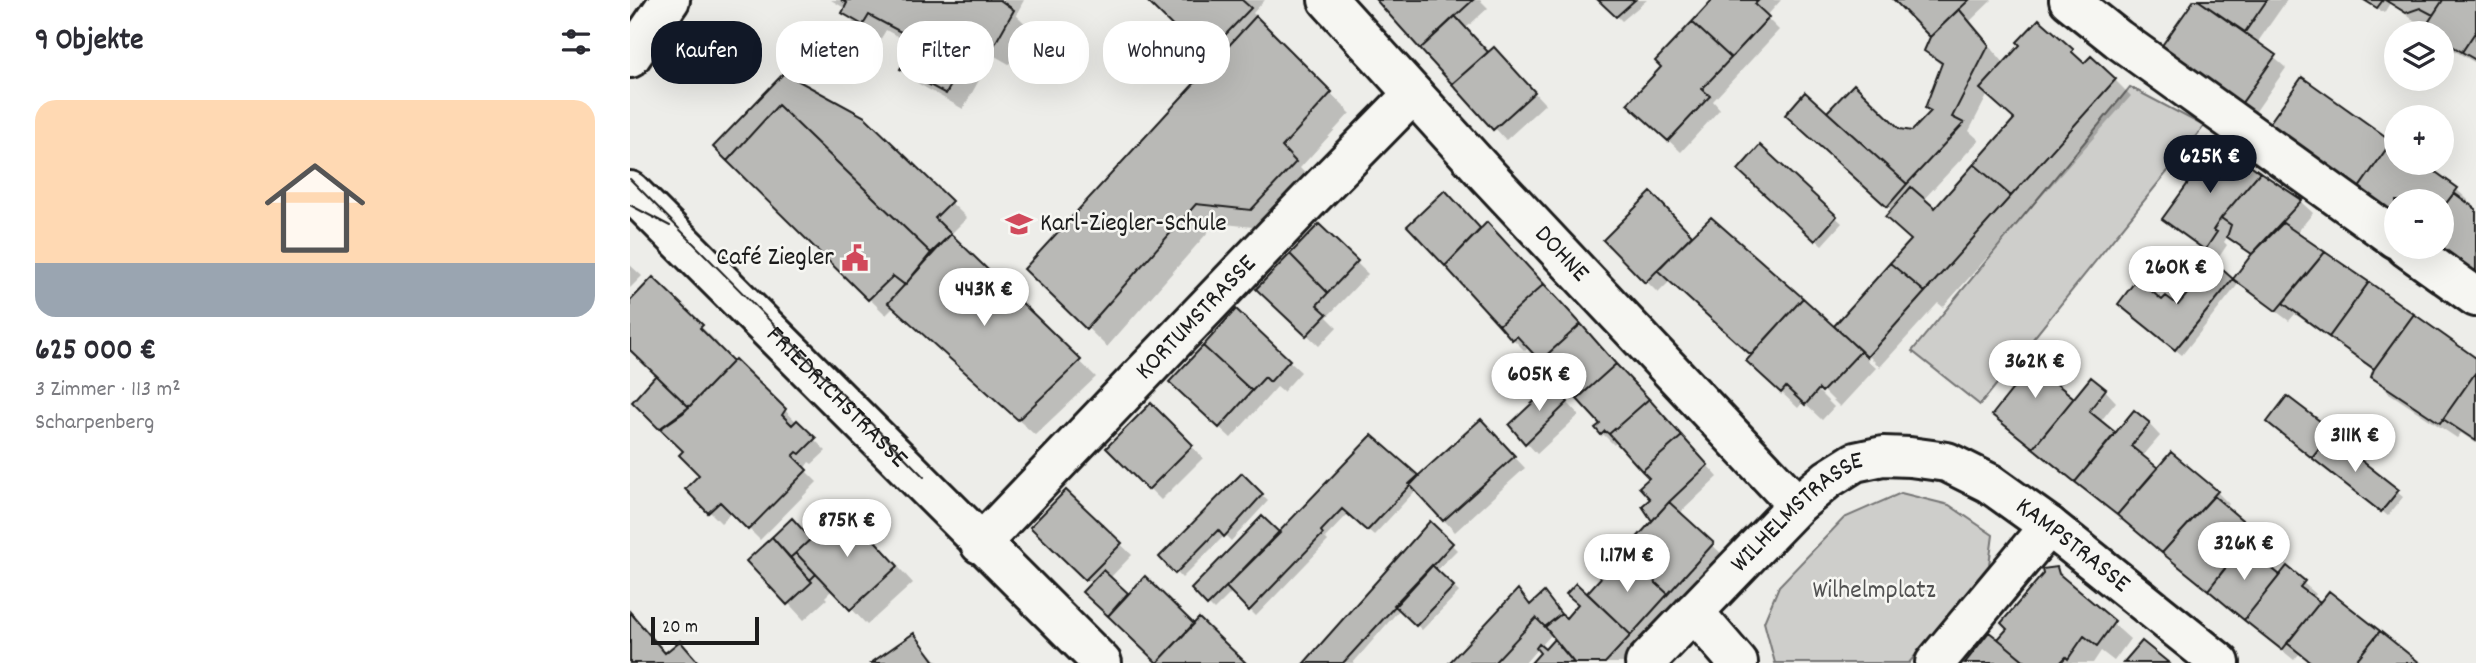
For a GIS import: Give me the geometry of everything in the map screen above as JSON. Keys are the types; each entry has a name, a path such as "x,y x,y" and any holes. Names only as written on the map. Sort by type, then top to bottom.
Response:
{"street":[{"path":"630,58 670,0"},
{"name":"DOHNE","path":"1328,0 1797,505"},
{"path":"2070,0 2118,39 2384,230"},
{"name":"KORTUMSTRASSE","path":"981,544 1413,94"},
{"name":"FRIEDRICHSTRASSE","path":"630,191 713,271 1102,663"},
{"path":"2423,259 2476,297"},
{"name":"WILHELMSTRASSE","path":"1645,663 1797,505 1828,479 1855,463 1882,456 1910,457"},
{"name":"KAMPSTRASSE","path":"1910,457 1947,462 1989,483 2049,526 2220,663"},
{"path":"1935,663 2049,526"},
{"path":"1694,611 1738,663"}],"green space":[{"path":"2130,87 2204,126 1980,405 1912,351"},
{"name":"Wilhelmplatz","path":"1901,493 1949,505 1993,535 1989,565 1909,663 1775,663 1764,622 1779,586 1844,518"}],"building":[{"path":"841,0 1000,0 1014,10 994,45 994,21 897,21 897,30 869,15 865,21 856,21 842,13 847,3"},
{"path":"1146,0 1242,0 1251,8 1230,30 1230,21 1167,21"},
{"path":"1376,0 1473,0 1420,49"},
{"path":"1598,0 1635,0 1616,17"},
{"path":"1712,0 1759,0 1755,4 1769,17 1731,58 1692,22"},
{"path":"1894,0 1969,0 1930,37"},
{"path":"2194,0 2198,0 2276,55 2241,104 2161,47"},
{"path":"2198,0 2267,0 2245,32"},
{"path":"2364,0 2383,0 2377,8"},
{"path":"2385,0 2443,0 2433,15 2420,8 2406,13"},
{"path":"2443,0 2476,0 2476,31 2462,52 2454,47 2454,21 2429,21"},
{"path":"1959,9 1989,45 1952,117 1964,123 1907,184 1827,112 1854,84 1900,129 1912,131 1931,111 1925,108 1942,63 1924,51 1930,37"},
{"path":"1256,16 1332,92 1282,147 1296,162 1251,210 1196,204 1086,329 1024,269 1194,84 1230,84 1230,44"},
{"path":"1455,16 1488,52 1452,84 1420,49"},
{"path":"2039,19 2073,49 2072,52 2084,63 2091,56 2116,79 2011,196 1974,164 2014,119 1980,89 2020,45 2017,42"},
{"path":"1692,22 1731,58 1702,89 1710,96 1668,141 1627,104 1661,67 1655,61"},
{"path":"2476,31 2476,60 2462,52"},
{"path":"1494,47 1535,92 1493,130 1452,84"},
{"path":"2302,77 2384,135 2384,152 2356,192 2266,128"},
{"path":"776,81 776,84 804,84 865,117 952,201 935,218 951,234 931,253 778,105 727,161 713,147"},
{"path":"928,84 952,84 946,94"},
{"path":"1805,92 1907,184 1887,207 1785,115"},
{"path":"778,105 931,253 905,285 893,276 868,300 727,161"},
{"path":"2218,142 2260,172 2221,218 2213,230 2217,232 2205,250 2162,219"},
{"path":"1760,145 1837,216 1815,241 1738,170"},
{"path":"2384,152 2384,175 2440,175 2458,188 2454,193 2454,189 2384,189 2384,212 2356,192"},
{"path":"1974,164 2011,196 1925,292 1890,263 1911,240 1885,217 1911,187 1935,208"},
{"path":"2260,172 2302,200 2252,254 2227,237 2231,225 2221,218"},
{"path":"1445,190 1481,229 1445,266 1407,226"},
{"path":"1651,192 1692,235 1645,283 1603,240"},
{"path":"2454,193 2476,209 2476,277 2450,259 2454,259"},
{"path":"1711,217 1803,298 1751,355 1657,270"},
{"path":"1487,222 1544,284 1499,325 1445,266"},
{"path":"2283,223 2325,252 2276,311 2233,279 2252,254"},
{"path":"1319,224 1358,261 1328,293 1290,254"},
{"path":"951,234 1081,360 1018,420 888,303"},
{"path":"2325,252 2369,282 2329,337 2283,303"},
{"path":"1290,254 1328,293 1317,305 1327,314 1306,336 1256,289"},
{"path":"2214,262 2233,279 2175,350 2118,304 2137,279 2162,300 2166,296 2178,305"},
{"path":"1890,263 1925,292 1867,357 1834,326"},
{"path":"653,277 703,325 700,328 733,361 689,407 630,350 630,301"},
{"path":"2369,282 2414,314 2374,369 2329,337"},
{"path":"1544,284 1581,324 1540,361 1517,336 1512,340 1499,325"},
{"path":"1803,298 1861,351 1822,392 1819,389 1805,405 1786,387 1781,393 1746,361"},
{"path":"1236,309 1290,360 1270,382 1265,377 1252,391 1203,346"},
{"path":"2414,314 2476,358 2476,372 2440,423 2371,377"},
{"path":"1581,324 1616,364 1577,399 1558,378 1553,383 1546,375 1551,371 1541,360"},
{"path":"2049,343 2063,355 2047,376 2074,398 2033,448 1992,415"},
{"path":"1203,346 1252,391 1219,428 1169,382"},
{"path":"735,359 786,409 782,415 792,425 797,420 816,438 800,454 797,452 793,456 807,470 748,530 720,502 708,513 685,489 699,475 679,455 683,451 660,429 683,413"},
{"path":"1616,364 1649,399 1609,434 1605,431 1601,435 1595,428 1600,424 1577,399"},
{"path":"2476,372 2476,441 2443,419"},
{"path":"656,375 689,407 659,429 632,402"},
{"path":"2091,377 2106,389 2089,411 2116,433 2075,482 2033,448"},
{"path":"1547,379 1568,402 1525,444 1509,425 1543,393"},
{"path":"2287,396 2333,431 2312,458 2267,422"},
{"path":"1649,399 1682,436 1642,471 1609,434"},
{"path":"1151,403 1193,445 1148,490 1106,448"},
{"path":"2134,410 2150,423 2131,446 2158,468 2117,515 2075,482"},
{"path":"1481,419 1515,456 1443,521 1409,484"},
{"path":"1372,435 1419,476 1367,531 1342,509 1321,531 1323,534 1249,611 1226,587"},
{"path":"1682,436 1708,465 1652,521 1642,506 1650,499 1639,487 1649,478 1642,471"},
{"path":"2330,436 2399,490 2381,512 2312,458"},
{"path":"2171,452 2218,491 2162,553 2117,515"},
{"path":"1242,473 1263,494 1224,537 1218,530 1175,574 1159,557"},
{"path":"1066,490 1122,543 1085,580 1030,527"},
{"path":"2214,496 2255,531 2208,590 2162,553"},
{"path":"1669,502 1714,543 1668,594 1623,553"},
{"path":"844,507 898,566 850,610 796,553"},
{"path":"1262,516 1280,533 1207,606 1191,589"},
{"path":"792,518 811,539 790,558 772,537"},
{"path":"1430,521 1453,543 1343,663 1304,663"},
{"path":"772,537 812,582 787,605 746,561"},
{"path":"2243,545 2280,575 2244,620 2208,590"},
{"path":"796,553 816,574 810,580 790,558"},
{"path":"1623,553 1668,594 1631,635 1587,593"},
{"path":"1432,565 1454,586 1416,626 1394,605"},
{"path":"2287,566 2305,581 2300,587 2320,602 2282,650 2244,620"},
{"path":"2057,567 2059,574 2115,621 2097,646 2084,636 2068,659 2066,657 2060,663 2027,663 1998,639 2007,629 2001,623 2043,574 2042,569"},
{"path":"1103,570 1128,593 1108,616 1082,592"},
{"path":"1145,576 1194,624 1157,663 1108,616"},
{"path":"1576,583 1631,635 1605,663 1574,663 1545,627 1561,614 1566,618 1578,604 1566,594"},
{"path":"1518,589 1530,605 1544,592 1561,614 1545,627 1536,618 1494,663 1449,663"},
{"path":"2329,591 2380,631 2354,663 2312,663 2287,643"},
{"path":"630,612 665,653 680,641 699,663 630,663"},
{"path":"1199,618 1246,663 1157,663"},
{"path":"2380,631 2420,663 2354,663"},
{"path":"1989,632 1998,639 2027,663 1965,663"},
{"path":"914,633 936,663 871,663"},
{"path":"1554,639 1574,663 1531,663 1540,653 1536,648 1539,644 1545,649"},
{"path":"2142,641 2169,663 2123,663"}],"tram line":[{"path":"630,179 924,477"},
{"path":"630,205 670,226"}],"place":[{"name":"Karl-Ziegler-Schule","path":"1019,224"},
{"name":"Café Ziegler","path":"855,258"}]}
